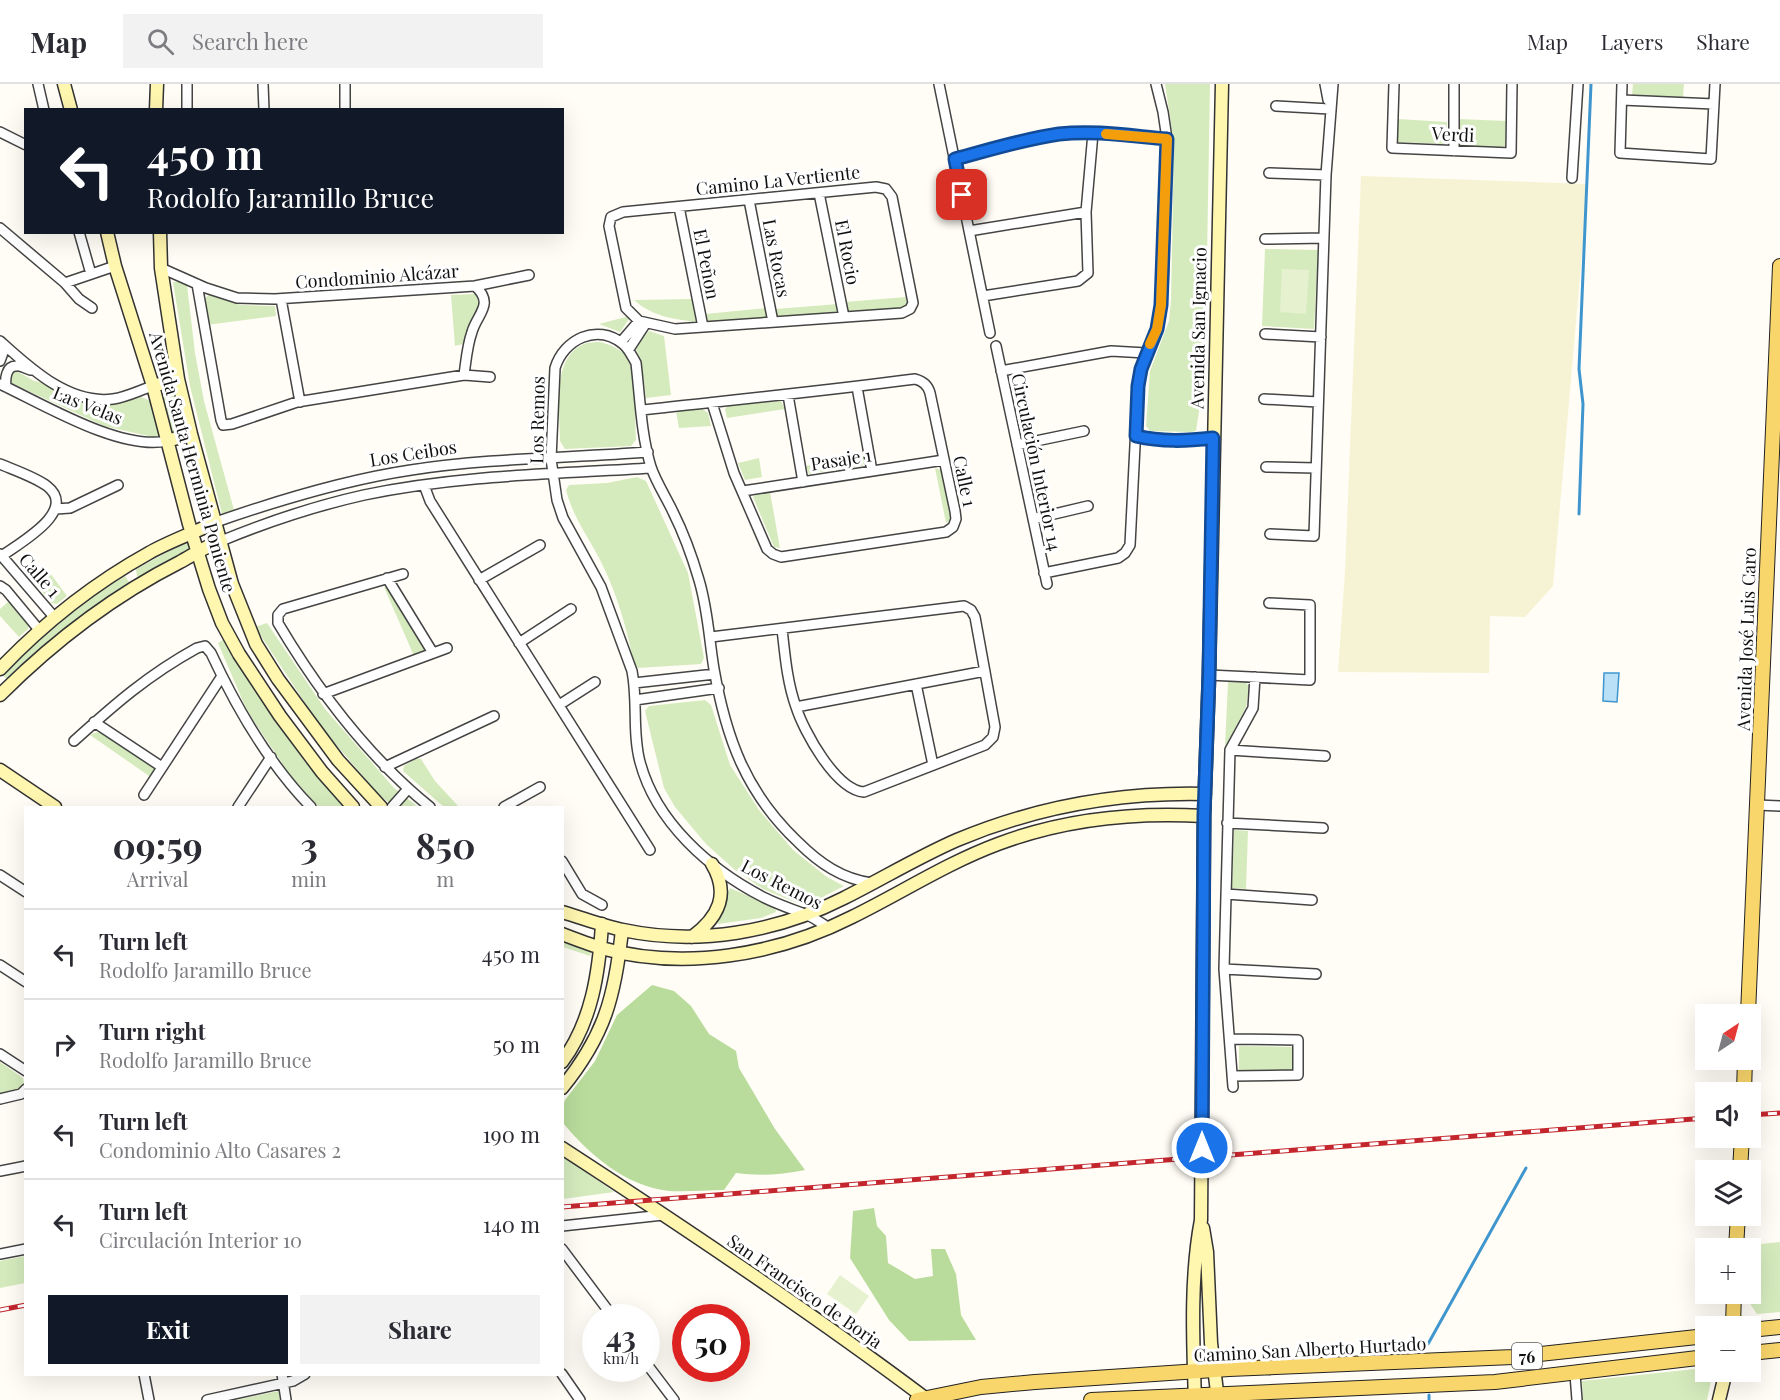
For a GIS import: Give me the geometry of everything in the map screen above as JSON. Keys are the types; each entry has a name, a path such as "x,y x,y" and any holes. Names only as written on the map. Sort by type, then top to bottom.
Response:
{"main road":[{"name":"Avenida José Luis Caro","path":"1748,1004 1780,266"},
{"path":"1761,1329 1780,1327"},
{"name":"Camino San Alberto Hurtado","path":"921,1399 981,1387 1214,1370 1513,1357 1695,1337"},
{"path":"1761,1352 1780,1350"},
{"name":"76","path":"1091,1400 1218,1397 1495,1382 1695,1358"}],"street":[{"path":"38,84 44,108"},
{"path":"64,84 70,108"},
{"path":"156,108 157,84"},
{"path":"187,84 187,108"},
{"path":"263,84 264,108"},
{"path":"345,84 345,108"},
{"path":"939,84 990,333"},
{"path":"1044,573 1118,558 1130,545 1138,386 1146,353 1157,329 1161,305 1167,139 1164,112 1156,84"},
{"name":"Avenida San Ignacio","path":"1195,1398 1195,1278 1197,1241 1201,1220 1204,816 1221,84"},
{"path":"1324,84 1330,109"},
{"path":"1270,534 1314,536 1326,175 1333,84"},
{"name":"Verdi","path":"1394,84 1392,148 1511,153 1512,84"},
{"path":"1454,84 1454,151"},
{"path":"1572,178 1578,84"},
{"path":"1623,84 1620,153 1711,159 1715,84"},
{"path":"1622,100 1714,104"},
{"path":"1276,106 1330,109"},
{"path":"0,132 24,144"},
{"path":"955,159 1060,134 1094,133 1167,139"},
{"path":"983,296 1078,281 1088,273 1086,212 1094,133"},
{"path":"1269,173 1326,175"},
{"name":"Camino La Vertiente","path":"876,187 886,189 892,197 913,303 910,309 902,313 675,329 643,322 626,308 609,226 610,218 623,212 749,200 876,187"},
{"name":"El Rocio","path":"819,193 844,317"},
{"name":"Las Rocas","path":"749,200 773,322"},
{"name":"El Peñon","path":"679,207 703,327"},
{"path":"969,231 1086,212"},
{"path":"0,228 65,283 79,299 93,308"},
{"path":"80,234 91,274"},
{"path":"160,234 161,268 178,379 232,584 256,644 278,679 338,760 380,806"},
{"name":"Avenida Santa Herminia Poniente","path":"110,235 115,266 153,386 191,533 215,606 239,654 280,716 322,772 352,806"},
{"path":"1265,239 1324,238"},
{"path":"65,283 115,266"},
{"name":"Condominio Alcázar","path":"161,268 237,298 281,299 475,286 529,275"},
{"path":"197,284 221,420 224,425 300,402 464,375 490,377"},
{"name":"Condominio Alcázar","path":"464,375 472,331 485,306 482,292 475,286"},
{"name":"Condominio Alcázar","path":"281,299 300,402"},
{"path":"625,346 643,322"},
{"path":"1265,334 1321,337"},
{"name":"Los Remos","path":"829,928 807,915 762,897 712,864 675,828 657,803 648,785 637,748 632,671 601,587 563,518 552,473 553,375 561,354 571,343 589,335 611,336 625,346 636,363 651,468 694,562 705,600 724,720 734,751 752,786 775,818 799,843 826,865 847,877 872,883"},
{"path":"0,361 4,350 2,343"},
{"name":"Las Velas","path":"2,343 33,370 57,385 90,398 118,398 153,386"},
{"name":"Circulación Interior 14","path":"996,346 1047,584"},
{"path":"1001,371 1111,351 1146,353"},
{"path":"3,386 12,367 33,370"},
{"path":"153,386 178,379"},
{"name":"Calle 1","path":"642,410 915,379 924,382 930,393 956,519 953,527 946,532 781,557 773,554 767,549 734,473 712,403"},
{"name":"Las Velas","path":"3,386 97,430 134,440 158,443 167,441"},
{"path":"857,387 872,471"},
{"path":"788,395 803,482"},
{"path":"1264,399 1318,402"},
{"path":"1017,445 1084,431"},
{"path":"167,441 191,434"},
{"path":"1136,436 1158,441 1213,438"},
{"name":"Los Ceibos","path":"0,669 74,602 123,568 216,522 292,497 362,479 455,464 648,452"},
{"name":"Pasaje 1","path":"743,491 944,460"},
{"path":"0,464 47,486 55,496 56,509 49,521 1,555"},
{"path":"1266,467 1316,468"},
{"name":"Los Ceibos","path":"0,695 6,681 132,588 220,541 292,515 364,495 424,485 552,473 651,468"},
{"path":"362,479 364,495"},
{"path":"56,509 70,508 118,484"},
{"path":"424,485 429,501 650,850"},
{"path":"1033,519 1088,506"},
{"path":"480,580 540,545"},
{"name":"Calle 1","path":"1,555 55,618"},
{"path":"123,568 131,577 132,588"},
{"path":"403,574 283,609 278,615 278,623 323,694 385,767 429,806"},
{"path":"387,578 433,653"},
{"name":"Calle 1","path":"0,586 19,604 40,631"},
{"path":"19,604 33,592"},
{"path":"1209,675 1310,680 1310,605 1269,603"},
{"path":"711,637 964,606 971,610 975,617 995,727 993,737 985,745 864,792 855,791 844,784 823,758 807,732 796,707 786,665 782,629"},
{"path":"519,643 571,609"},
{"path":"74,741 152,675 197,648 205,646 212,653 240,711 294,790 310,806"},
{"path":"323,694 447,648"},
{"path":"796,707 985,671"},
{"path":"634,683 715,674"},
{"path":"144,795 222,676"},
{"path":"1233,1087 1224,969 1230,750 1253,708 1255,677"},
{"path":"560,705 595,682"},
{"path":"916,684 933,765"},
{"path":"635,700 718,688"},
{"path":"385,767 494,716"},
{"path":"94,723 162,767"},
{"path":"1230,750 1325,756"},
{"path":"239,806 271,757"},
{"path":"322,772 338,760"},
{"path":"0,770 54,806"},
{"path":"506,806 540,787"},
{"path":"393,806 408,789"},
{"path":"564,913 622,930 657,935 693,937 746,931 807,915 844,898 918,857 1020,817 1067,805 1124,796 1205,794"},
{"path":"1067,805 1067,814 1071,824"},
{"path":"1757,805 1780,806"},
{"path":"564,935 600,948 680,959 714,957 778,946 829,928 933,873 1022,836 1071,824 1140,816 1204,816"},
{"path":"1227,823 1323,828"},
{"path":"983,830 989,837 990,848"},
{"path":"564,864 586,898 602,905"},
{"path":"693,937 711,919 720,902 721,886 712,864"},
{"path":"0,875 24,891"},
{"path":"564,881 574,881"},
{"path":"1226,894 1312,900"},
{"path":"564,1059 578,1036 587,1012 600,948 602,924"},
{"path":"564,1085 588,1053 605,1019 615,986 622,930"},
{"path":"0,965 24,981"},
{"path":"1224,969 1316,974"},
{"path":"1230,1039 1298,1040 1298,1075 1232,1076"},
{"path":"0,1054 24,1070"},
{"path":"0,1099 21,1094 24,1091"},
{"name":"San Francisco de Borja","path":"564,1149 876,1362 921,1399"},
{"path":"0,1171 24,1166"},
{"path":"564,1226 663,1215"},
{"name":"Avenida San Ignacio","path":"1201,1220 1207,1252 1214,1370 1218,1397"},
{"path":"0,1254 24,1249"},
{"path":"564,1252 603,1304"},
{"path":"1575,1374 1577,1400"},
{"path":"144,1376 149,1400"},
{"path":"207,1400 283,1379 293,1381 302,1376"},
{"path":"563,1376 580,1400"},
{"path":"283,1379 286,1400"},
{"path":"660,1382 674,1400"},
{"path":"1719,1400 1723,1382"}],"shaded area":[{"path":"1361,176 1588,184 1553,586 1525,617 1490,616 1489,673 1338,672 1345,571"}],"green space":[{"path":"1165,84 1210,84 1205,373 1196,431 1191,432 1150,431 1146,426 1150,371 1169,321 1171,301 1174,143"},
{"path":"1633,84 1684,84 1683,98 1632,96"},
{"path":"1398,119 1447,122 1446,144 1397,142"},
{"path":"1458,119 1506,121 1505,146 1500,148 1457,147"},
{"path":"1265,249 1318,250 1314,329 1262,326"},
{"path":"1282,269 1309,270 1306,314 1280,312"},
{"path":"173,282 183,282 187,285 195,353 204,401 234,510 222,514 190,386"},
{"path":"210,293 240,305 275,306 276,316 207,325 204,300"},
{"path":"475,294 481,301 463,344 455,346 451,295"},
{"path":"906,297 905,308 849,311 845,309 845,302"},
{"path":"693,299 696,322 655,313 634,300"},
{"path":"838,304 839,311 836,314 780,317 776,309"},
{"path":"767,308 768,316 765,319 709,322 705,314"},
{"path":"629,316 620,332 599,324"},
{"path":"649,331 664,336 671,395 646,398 641,360 635,347"},
{"path":"600,342 619,350 626,356 631,366 636,440 631,446 565,449 560,441 561,374 572,352 584,344"},
{"path":"15,370 63,394 91,404 113,404 141,397 151,401 160,434 158,437 153,437 104,426 9,382 11,371"},
{"path":"168,390 176,393 184,429 174,434 170,431 161,398"},
{"path":"781,401 785,409 727,418 725,409 728,406"},
{"path":"702,409 708,413 711,426 679,428 676,411"},
{"path":"864,456 865,462 862,466 809,474 806,466"},
{"path":"759,458 762,477 745,480 738,463"},
{"path":"935,468 941,470 951,519 946,523"},
{"path":"637,477 646,481 688,573 704,658 701,664 638,668 634,664 613,588 577,519 566,490 569,485 607,483"},
{"path":"770,492 780,548 774,547 753,497"},
{"path":"188,541 194,548 140,579 137,576 136,569"},
{"path":"47,569 67,596 57,604 51,603 33,580"},
{"path":"125,576 129,582 128,585 11,680 4,677 5,671 53,626 95,594"},
{"path":"384,587 389,588 426,649 423,654 414,656"},
{"path":"9,601 29,622 28,629 19,637 0,616 0,609"},
{"path":"267,623 325,709 394,788 417,806 394,806 379,795 321,727 255,627"},
{"path":"224,639 305,762 347,806 318,806 290,775 245,706 218,643"},
{"path":"1228,682 1246,683 1249,686 1246,707 1225,747"},
{"path":"705,700 711,705 730,765 759,810 793,850 827,877 844,886 809,904 797,903 763,889 735,870 706,844 675,807 664,788 645,711 649,706"},
{"path":"97,732 102,733 155,769 156,772 152,778 90,735"},
{"path":"416,758 421,759 435,781 458,806 443,806 403,771 404,766"},
{"path":"1234,830 1248,831 1246,889 1232,888"},
{"path":"730,888 775,908 776,912 761,918 718,924 716,920"},
{"path":"564,939 592,949 590,956 564,947"},
{"path":"652,985 674,991 691,1006 709,1034 736,1051 739,1068 775,1129 805,1170 770,1174 736,1173 724,1190 669,1191 653,1188 623,1176 597,1157 564,1124 564,1103 595,1061 617,1015"},
{"path":"1239,1046 1294,1047 1293,1072 1239,1071"},
{"path":"0,1062 23,1078 24,1084 18,1090 0,1095"},
{"path":"564,1157 614,1192 564,1199"},
{"path":"874,1208 877,1226 886,1236 888,1263 915,1279 933,1276 931,1249 945,1249 956,1274 961,1315 976,1340 909,1341 889,1320 850,1258 853,1211"},
{"path":"1780,1242 1780,1312 1757,1314 1750,1304 1761,1304 1761,1244"},
{"path":"24,1256 24,1283 0,1288 0,1261"},
{"path":"840,1275 869,1296 856,1314 827,1294"},
{"path":"1695,1369 1695,1382 1711,1382 1707,1400 1583,1400 1582,1381"},
{"path":"279,1391 280,1400 236,1400"}],"water":[{"path":"1604,673 1619,673 1617,702 1603,701"}],"waterway":[{"path":"1579,514 1583,404 1579,369 1591,84"},
{"path":"1428,1344 1526,1168"},
{"path":"1429,1395 1429,1400"}],"railway":[{"path":"1761,1114 1780,1113"},
{"path":"564,1207 1695,1119"},
{"path":"0,1310 24,1305"}],"slow traffic":[{"path":"1106,134 1167,139 1163,284 1157,329 1150,344"}],"route":[{"path":"962,195 955,159 1060,134 1094,133 1167,139 1161,305 1157,329 1141,369 1136,436 1158,441 1213,438 1204,816 1202,1148"}]}
